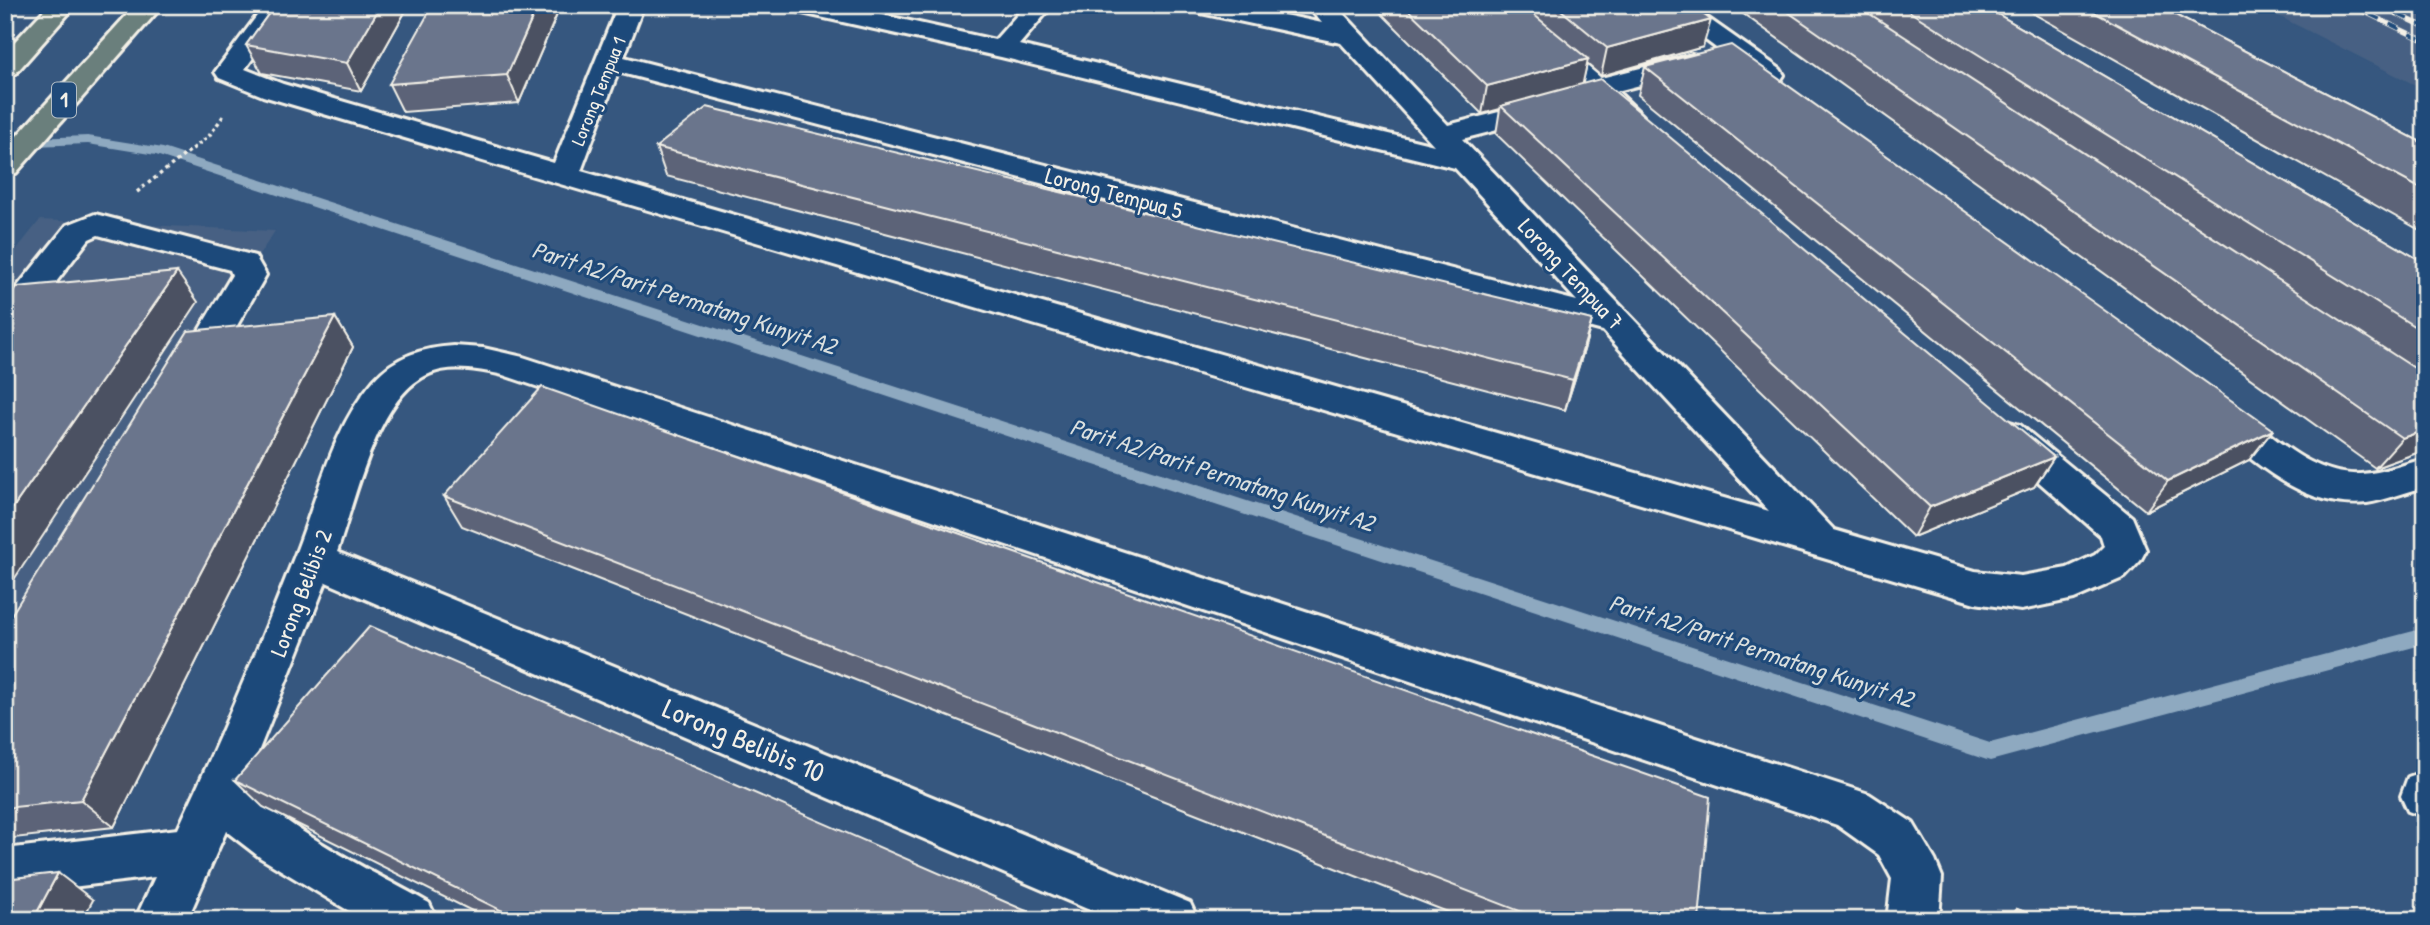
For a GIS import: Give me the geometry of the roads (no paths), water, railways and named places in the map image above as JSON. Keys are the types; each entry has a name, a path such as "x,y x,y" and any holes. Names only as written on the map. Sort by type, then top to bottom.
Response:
{"highway":[{"path":"5,68 63,5"},
{"name":"1","path":"5,167 150,5"}],"street":[{"path":"278,5 229,72 272,90 386,108 564,176 1975,587 2021,593 2074,583 2110,566 2126,550 2118,528 1982,412"},
{"name":"Lorong Tempua 1","path":"564,176 611,62 631,5"},
{"path":"802,5 1001,49 1466,162"},
{"path":"1001,49 1040,5"},
{"path":"1200,5 1350,37"},
{"name":"Lorong Tempua 7","path":"1320,5 1821,542"},
{"path":"1499,5 1655,138"},
{"path":"1672,5 1795,94"},
{"path":"1442,135 1739,52"},
{"name":"Lorong Tempua 5","path":"611,62 1617,323"},
{"path":"5,325 78,232 95,225 243,263 249,275 177,399"},
{"name":"Lorong Belibis 2","path":"161,920 223,787 315,559 367,415 402,373 436,359 477,357 510,365 1852,809 1896,839 1915,898"},
{"path":"2195,395 2295,470 2329,487 2358,489 2425,473"},
{"name":"Lorong Belibis 10","path":"315,559 1172,920"},
{"path":"223,787 237,811 278,842 411,920"},
{"path":"5,872 194,850"}],"waterway":[{"name":"Parit A2/Parit Permatang Kunyit A2","path":"5,143 88,140 158,151 1990,752 2425,636"}],"railway":[{"path":"2350,5 2425,41"},
{"path":"2378,5 2425,27"}]}
